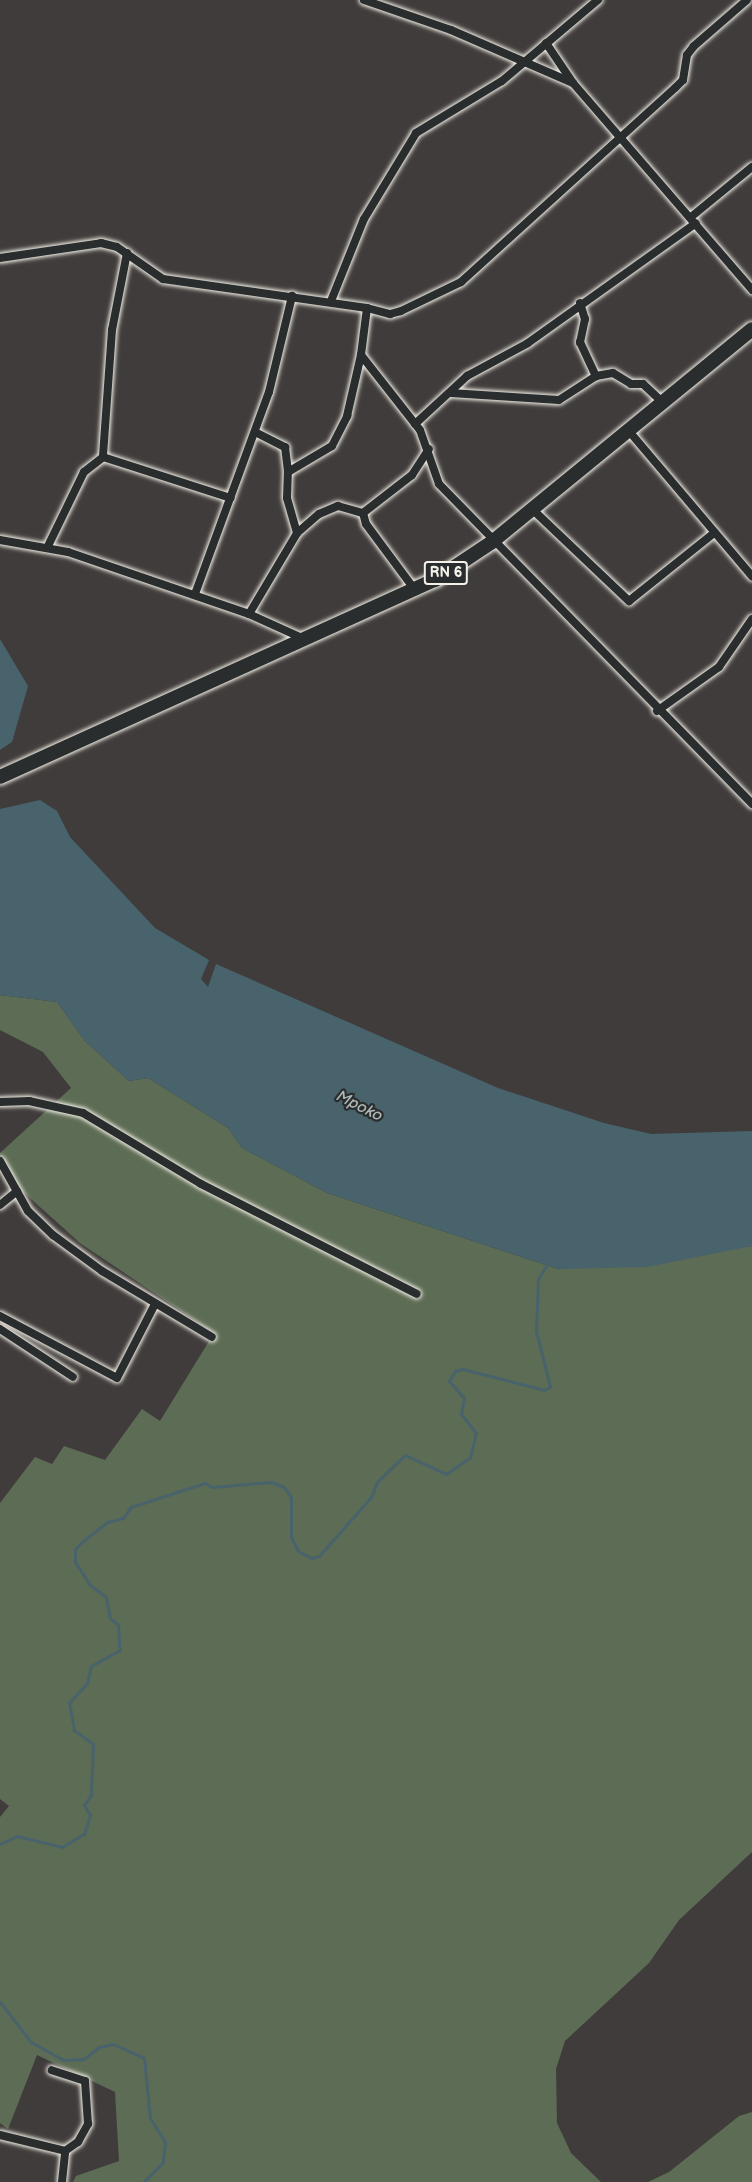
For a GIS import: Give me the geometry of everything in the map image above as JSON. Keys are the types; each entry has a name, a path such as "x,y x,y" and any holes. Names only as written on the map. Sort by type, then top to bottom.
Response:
{"main road":[{"name":"RN 6","path":"0,777 415,590 492,542 752,329"}],"street":[{"path":"364,0 527,61 573,83"},
{"path":"332,301 364,219 416,133 473,101 527,61 598,0"},
{"path":"0,258 83,242 101,243 126,253 163,279 332,301 390,314 401,311 461,282 683,80 687,55 694,46 747,0"},
{"path":"546,43 573,83 621,134 752,290"},
{"path":"415,424 467,376 528,343 580,303 650,260 752,167"},
{"path":"48,546 84,472 104,457 112,330 126,253"},
{"path":"195,594 255,432 279,359 292,296"},
{"path":"580,303 585,319 580,342 596,376"},
{"path":"288,472 332,446 347,416 361,355 367,308"},
{"path":"361,355 415,424 429,449 439,484 456,496 492,542 657,711 752,804"},
{"path":"451,393 559,400 596,376 613,373 631,384 643,384 662,402"},
{"path":"628,430 713,534 752,576"},
{"path":"255,432 285,447 288,472 287,498 297,533"},
{"path":"363,513 412,475 429,449"},
{"path":"104,457 231,498"},
{"path":"249,614 297,533 319,514 338,506 363,513 415,590"},
{"path":"532,509 629,601 713,534"},
{"path":"0,540 48,546 195,594 249,614 304,639"},
{"path":"657,711 719,667 752,619"},
{"path":"0,1102 29,1101 83,1113 201,1184 417,1294"},
{"path":"0,1161 28,1211 52,1235 155,1304 212,1337"},
{"path":"0,1205 17,1191"},
{"path":"0,1316 117,1378 155,1304"},
{"path":"0,1329 73,1377"},
{"path":"0,2135 64,2151 78,2142 88,2124 85,2081 52,2070"},
{"path":"62,2182 64,2151"}],"green space":[{"path":"0,995 57,1002 85,1041 129,1081 148,1078 228,1128 242,1148 327,1193 558,1269 752,1246 752,1852 679,1920 649,1963 565,2041 556,2069 557,2123 571,2153 601,2182 73,2182 76,2176 119,2161 115,2092 37,2055 8,2129 0,2123 0,1817 9,1806 0,1799 0,1503 35,1457 52,1464 64,1446 105,1460 142,1409 160,1421 214,1333 80,1243 0,1171 0,1153 71,1088 43,1052 0,1030"},
{"path":"752,2112 752,2182 648,2182 669,2172 739,2116"}],"water":[{"path":"0,639 28,686 12,742 0,750"},
{"name":"Mpoko","path":"40,800 57,811 70,837 155,928 209,960 201,979 208,987 216,964 498,1088 604,1123 651,1134 752,1131 752,1246 647,1267 558,1269 327,1193 242,1148 228,1128 148,1078 129,1081 85,1041 57,1002 0,995 0,809"}],"waterway":[{"path":"0,1844 17,1836 62,1847 84,1834 90,1815 84,1805 91,1795 93,1744 74,1730 69,1703 87,1683 91,1666 120,1650 118,1625 110,1618 106,1597 90,1585 75,1562 75,1549 107,1522 123,1518 131,1507 205,1483 212,1487 271,1482 284,1487 291,1497 291,1537 298,1551 312,1558 319,1556 371,1497 377,1482 405,1455 446,1474 470,1457 476,1433 461,1414 464,1398 449,1381 455,1371 463,1369 544,1390 550,1387 536,1331 538,1279 546,1266"},
{"path":"0,2002 31,2042 63,2060 84,2059 99,2047 113,2044 144,2058 150,2118 165,2142 163,2162 144,2182"}]}
